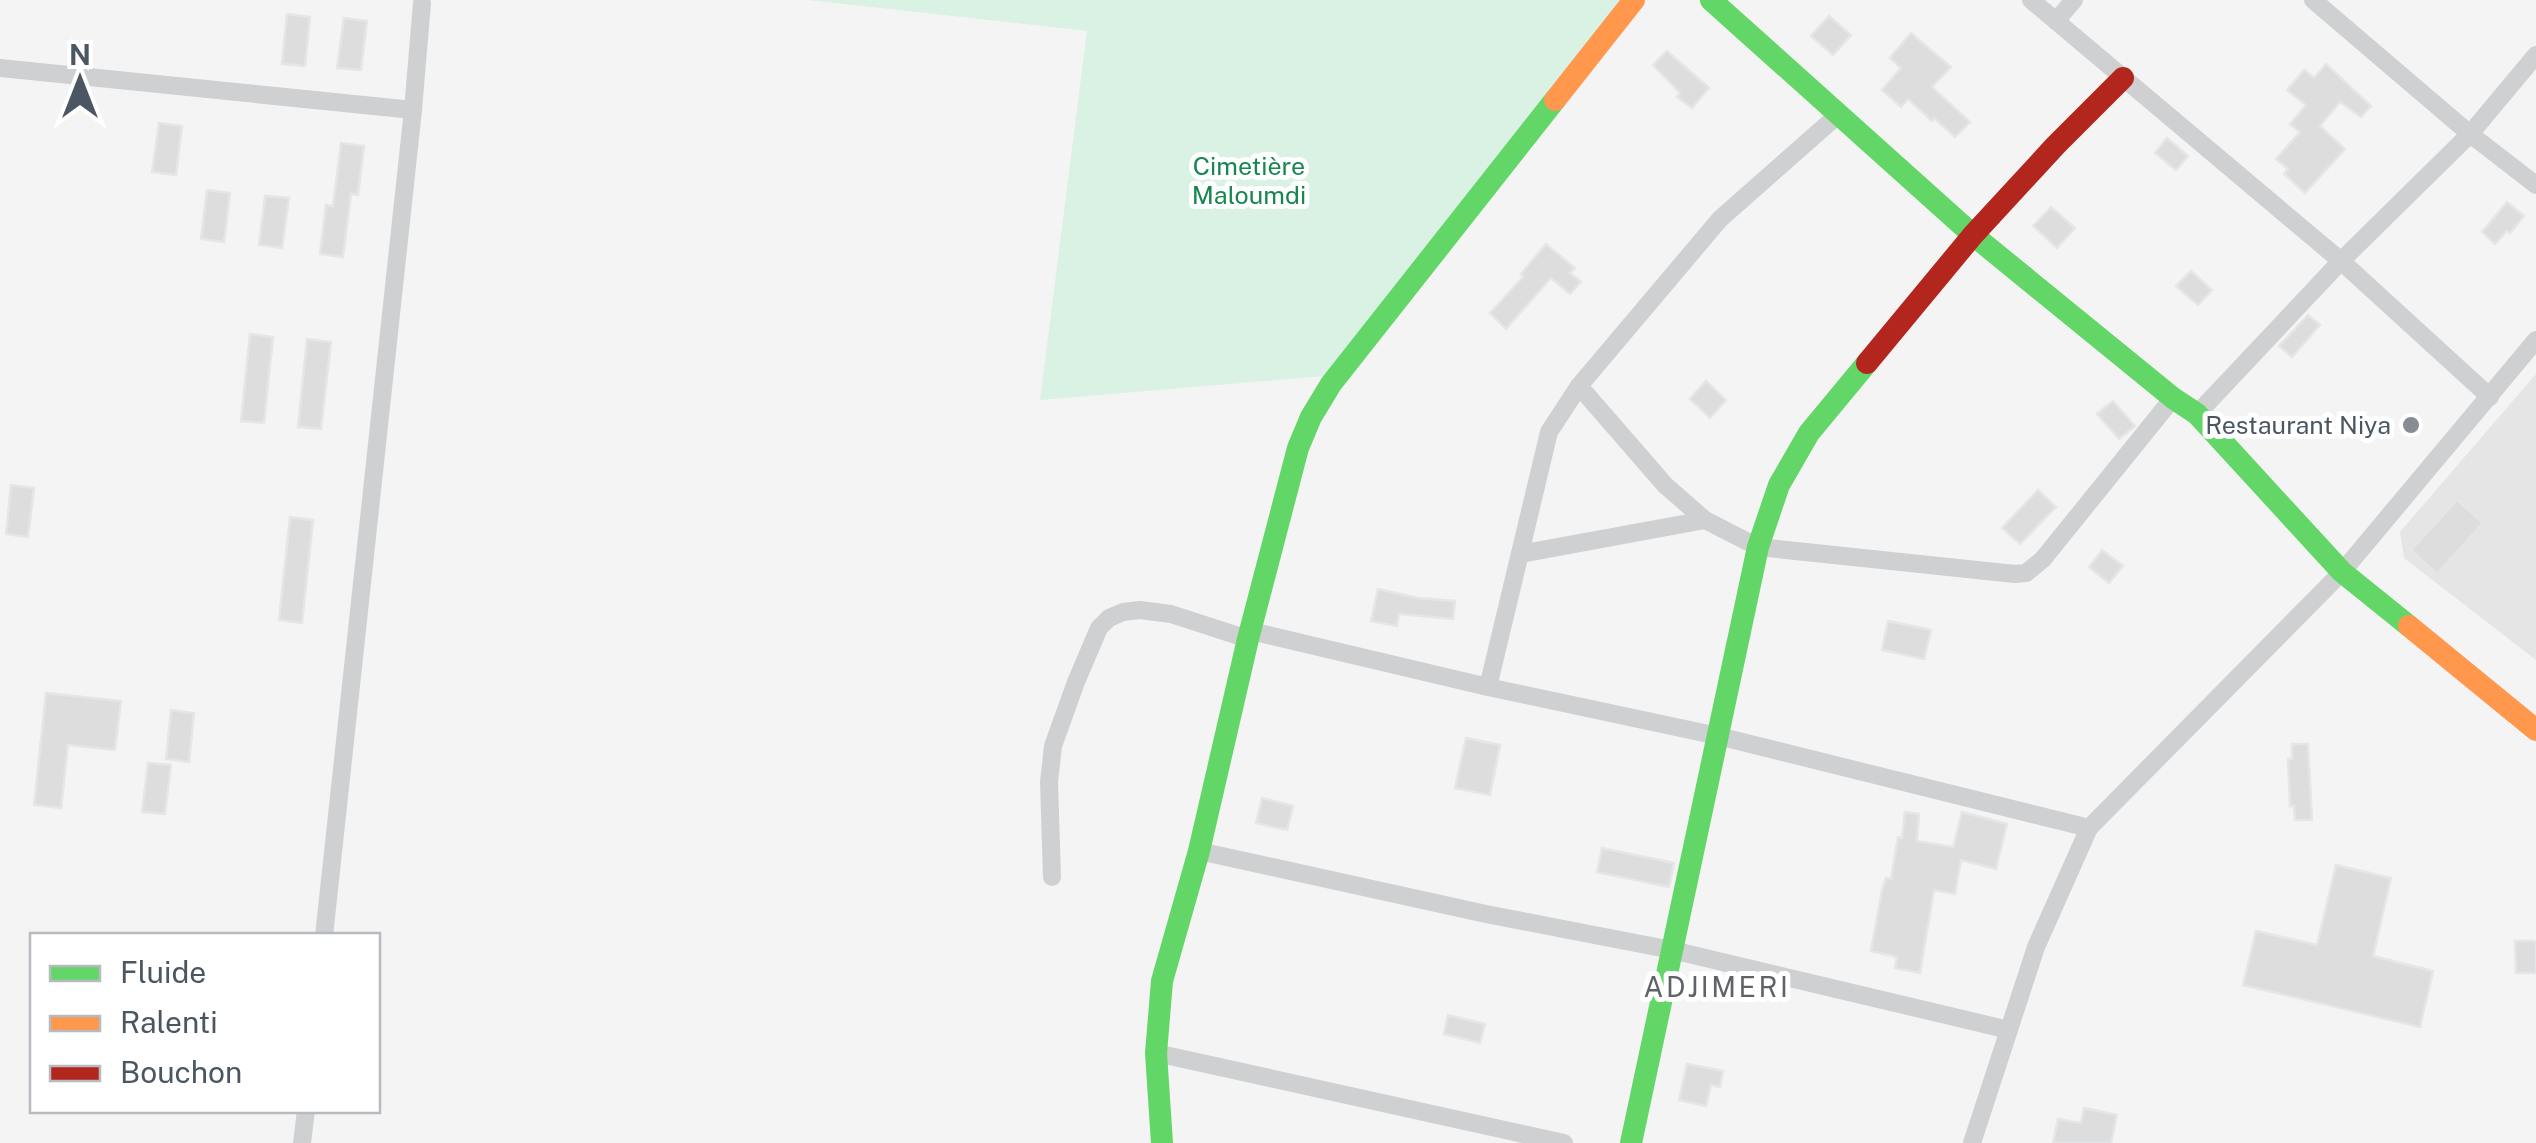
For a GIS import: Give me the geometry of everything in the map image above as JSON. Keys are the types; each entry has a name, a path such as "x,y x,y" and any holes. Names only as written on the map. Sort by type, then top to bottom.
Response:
{"street":[{"path":"1162,1143 1156,1053 1162,981 1200,851 1249,635 1298,448 1330,384 1634,0"},
{"path":"1711,0 1973,235 2197,414 2342,572 2536,730"},
{"path":"2030,0 2342,261 2490,397"},
{"path":"2056,21 2074,0"},
{"path":"2313,0 2536,185"},
{"path":"324,933 422,3"},
{"path":"2197,414 2470,134 2536,55"},
{"path":"0,68 413,110"},
{"path":"1630,1143 1758,547 1779,485 1809,433 1973,235 2123,78"},
{"path":"1488,687 1549,432 1579,386 1720,219 1839,114"},
{"path":"1972,1143 2036,947 2089,828 2342,572 2536,340"},
{"path":"1579,386 1664,485 1705,520 1758,547 1993,573 2026,572 2043,560 2173,398"},
{"path":"1520,554 1705,520"},
{"path":"1052,877 1049,782 1053,746 1099,628 1109,618 1140,610 1718,736 2089,828"},
{"path":"1200,851 1672,950 2009,1030"},
{"path":"1156,1053 1564,1143"},
{"path":"302,1143 306,1113"}],"shaded area":[{"path":"2536,374 2536,660 2404,558 2400,532"}],"green space":[{"name":"Cimetière Maloumdi","path":"808,0 1627,0 1325,376 1040,400 1087,31"}],"building":[{"path":"287,14 310,17 305,66 282,64"},
{"path":"1829,16 1851,35 1833,55 1811,36"},
{"path":"344,18 367,21 361,70 337,68"},
{"path":"1911,33 1951,67 1932,87 1970,122 1955,137 1908,99 1901,107 1882,90 1901,68 1890,58"},
{"path":"1667,51 1709,88 1692,108 1677,97 1680,93 1653,65"},
{"path":"2326,64 2371,106 2361,117 2340,102 2320,126 2345,149 2305,193 2284,174 2288,169 2276,159 2300,132 2290,124 2306,105 2287,90 2304,70 2314,78"},
{"path":"159,123 182,126 176,175 152,172"},
{"path":"2167,138 2188,156 2176,170 2155,153"},
{"path":"341,143 364,146 358,195 351,194 343,257 320,254 326,205 333,206"},
{"path":"207,190 230,193 224,242 201,239"},
{"path":"265,196 289,198 282,248 259,245"},
{"path":"2507,202 2524,216 2495,244 2482,232"},
{"path":"2051,207 2075,228 2057,248 2033,226"},
{"path":"1546,244 1575,268 1570,273 1581,282 1570,294 1551,278 1506,329 1490,313"},
{"path":"2191,271 2212,290 2198,305 2176,286"},
{"path":"2308,315 2320,325 2292,357 2279,346"},
{"path":"250,334 273,337 264,423 241,421"},
{"path":"307,339 331,342 321,429 298,427"},
{"path":"1706,381 1726,400 1710,418 1690,399"},
{"path":"2113,401 2135,426 2119,439 2097,414"},
{"path":"11,485 34,488 28,537 6,534"},
{"path":"2038,490 2056,507 2020,544 2002,528"},
{"path":"2457,500 2483,523 2437,574 2411,550"},
{"path":"290,517 313,520 302,623 279,620"},
{"path":"2102,550 2123,566 2109,583 2089,567"},
{"path":"1378,589 1455,601 1453,619 1399,614 1397,626 1371,621"},
{"path":"1888,621 1931,630 1924,659 1882,650"},
{"path":"46,693 121,701 115,750 68,745 61,808 34,805"},
{"path":"171,710 194,713 189,762 166,759"},
{"path":"1466,738 1500,745 1490,795 1455,788"},
{"path":"2292,744 2308,744 2312,820 2295,820 2294,806 2290,806 2288,759 2292,759"},
{"path":"148,763 171,765 165,814 142,812"},
{"path":"1262,798 1293,806 1287,830 1256,823"},
{"path":"1905,812 1919,814 1917,841 1953,847 1962,812 2007,824 1996,869 1961,860 1955,894 1934,890 1920,973 1895,968 1897,957 1871,951 1882,890 1886,878 1891,879"},
{"path":"1602,848 1674,863 1669,887 1597,872"},
{"path":"2336,865 2391,878 2373,956 2433,971 2420,1027 2243,985 2256,931 2317,945"},
{"path":"2515,941 2536,941 2536,973 2516,973"},
{"path":"1448,1015 1485,1024 1480,1043 1444,1034"},
{"path":"1687,1064 1723,1071 1720,1087 1711,1085 1706,1106 1679,1100"},
{"path":"2084,1108 2117,1115 2111,1143 2053,1143 2058,1119 2081,1123"}],"traffic: fast":[{"path":"1711,0 1973,235 2197,414 2342,572 2409,626"},
{"path":"1162,1143 1156,1053 1162,981 1199,851 1298,448 1331,384 1555,100"},
{"path":"1631,1143 1758,547 1779,485 1809,433 1867,363"}],"traffic: slow":[{"path":"1555,100 1634,0"},
{"path":"2409,626 2536,730"}],"traffic: jam":[{"path":"1867,363 1973,235 2123,78"}],"place":[{"name":"Restaurant Niya","path":"2411,425"}],"district":[{"name":"ADJIMERI","path":"1717,987"}]}
